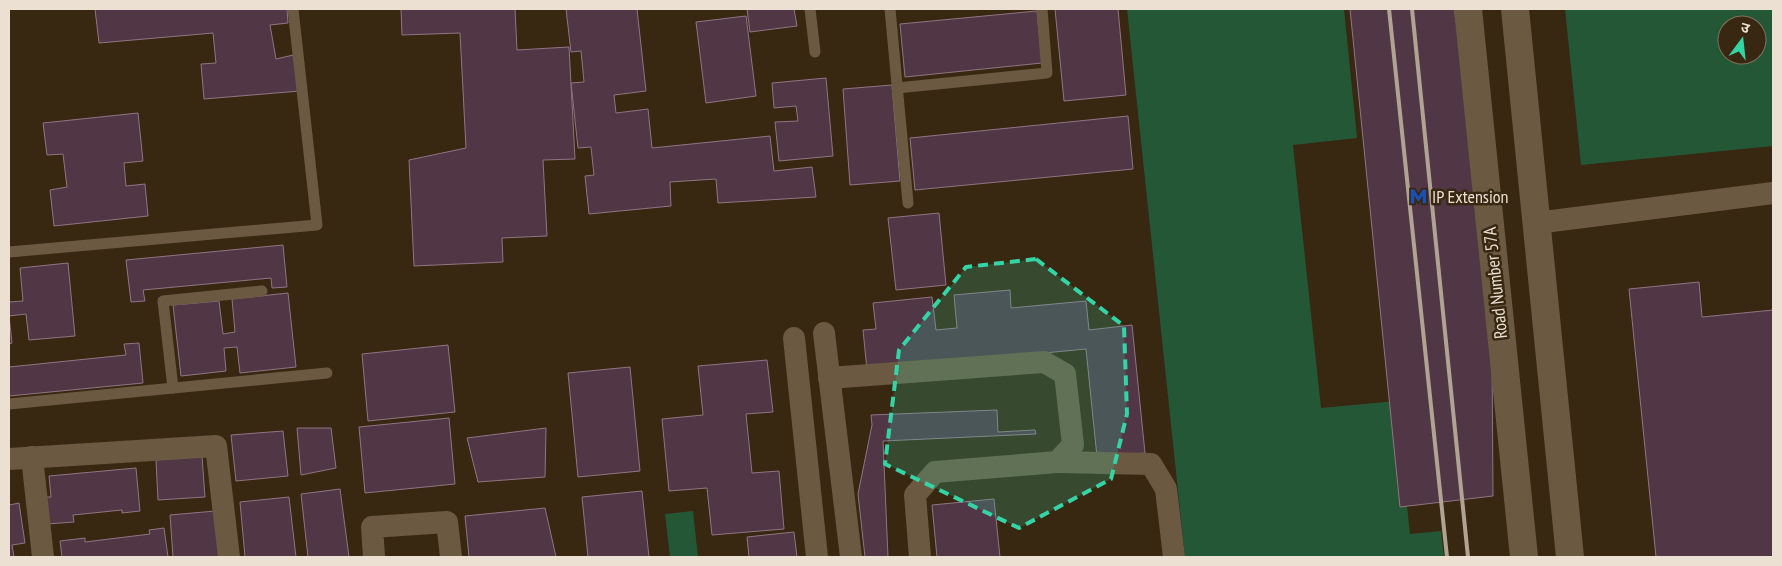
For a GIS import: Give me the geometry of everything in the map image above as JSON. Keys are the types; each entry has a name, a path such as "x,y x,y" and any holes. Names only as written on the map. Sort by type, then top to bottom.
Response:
{"street":[{"name":"Road Number 57A","path":"1468,9 1524,557"},
{"path":"1515,9 1570,557"},
{"path":"1536,222 1773,193"},
{"path":"824,333 851,557"},
{"path":"794,338 817,557"},
{"path":"829,378 1044,362 1065,374 1073,445 1057,462"},
{"path":"9,459 216,446 229,557"},
{"path":"32,457 43,557"},
{"path":"920,557 916,495 935,472 1057,462 1151,464 1166,489 1174,557"},
{"path":"374,557 372,527 447,522 451,557"}],"lane":[{"path":"9,252 316,224 293,9"},
{"path":"810,9 815,52"},
{"path":"890,9 908,203"},
{"path":"897,88 1047,72 1042,9"},
{"path":"173,388 163,302 262,291"},
{"path":"9,404 327,373"}],"highlighted area":[{"path":"1036,259 1124,326 1127,414 1111,479 1019,528 885,464 899,350 966,267"}],"green space":[{"path":"1127,9 1344,9 1357,138 1293,145 1321,408 1396,401 1410,534 1441,531 1444,557 1185,557"},
{"path":"1565,9 1773,9 1773,146 1581,165"},
{"path":"693,511 698,557 670,557 665,514"}],"building":[{"path":"95,9 287,9 288,23 270,25 276,59 293,55 300,91 204,99 201,64 216,63 213,33 99,43"},
{"path":"401,9 515,9 517,50 569,47 575,159 543,160 547,236 502,238 503,262 414,266 409,160 466,148 460,33 402,35"},
{"path":"566,9 637,9 646,91 614,95 616,113 648,109 652,148 770,136 774,171 812,167 816,197 718,203 716,179 670,182 671,206 589,214 585,176 594,175 591,147 578,148 571,83 584,82 581,51 571,52"},
{"path":"747,9 794,9 797,26 750,32"},
{"path":"1055,9 1118,9 1126,95 1064,101"},
{"name":"IP Extension","path":"1350,9 1454,9 1465,74 1492,353 1493,496 1400,507"},
{"path":"1037,11 1042,63 905,77 900,24"},
{"path":"746,16 756,96 706,103 696,22"},
{"path":"826,78 833,156 779,161 775,122 798,121 796,106 774,108 772,83"},
{"path":"892,85 900,181 850,185 843,89"},
{"path":"138,113 143,161 124,163 126,186 145,184 148,216 54,226 50,190 67,187 63,154 47,155 43,123"},
{"path":"1128,116 1133,169 915,190 910,138"},
{"path":"939,213 946,285 896,290 888,218"},
{"path":"283,245 287,287 272,288 271,278 143,290 145,301 131,302 126,260"},
{"path":"68,263 75,336 29,340 26,314 9,316 9,302 23,301 20,268"},
{"path":"1699,282 1702,317 1773,310 1773,557 1656,557 1629,289"},
{"path":"1010,290 1011,308 1086,301 1089,330 1132,325 1145,453 1097,457 1086,349 867,370 863,330 876,329 873,303 932,297 936,330 957,328 954,295"},
{"path":"288,293 296,367 240,373 237,347 224,348 226,371 181,376 173,305 219,301 223,334 235,332 232,299"},
{"path":"9,316 12,343 9,344"},
{"path":"139,343 143,383 9,396 9,367 126,355 124,344"},
{"path":"448,345 455,412 368,421 362,354"},
{"path":"767,360 773,412 746,414 752,473 779,471 784,529 712,535 707,488 669,491 662,419 703,415 698,366"},
{"path":"630,367 640,471 578,477 568,373"},
{"path":"997,410 998,432 1035,430 1036,434 883,441 888,557 865,557 858,494 872,425 871,415"},
{"path":"449,418 455,484 365,493 359,427"},
{"path":"297,428 331,428 336,468 301,475"},
{"path":"546,428 545,477 478,482 467,438"},
{"path":"283,431 288,476 236,481 231,435"},
{"path":"202,456 205,497 158,500 156,460"},
{"path":"136,468 140,511 122,513 122,510 73,515 74,522 47,524 44,497 51,497 49,476"},
{"path":"340,489 349,557 308,557 301,494"},
{"path":"642,491 649,557 588,557 582,497"},
{"path":"289,497 296,557 245,557 240,502"},
{"path":"994,499 1000,557 937,557 932,505"},
{"path":"19,503 25,543 12,545 14,557 9,557 9,505"},
{"path":"545,508 556,557 469,557 465,516"},
{"path":"215,511 219,557 173,557 170,515"},
{"path":"164,528 168,557 62,557 60,541 85,538 85,542 150,534 149,530"},
{"path":"794,532 797,557 749,557 747,537"}],"railway":[{"path":"1389,9 1447,557"},
{"path":"1412,9 1468,557"}],"place":[{"name":"IP Extension","path":"1418,196"}]}
